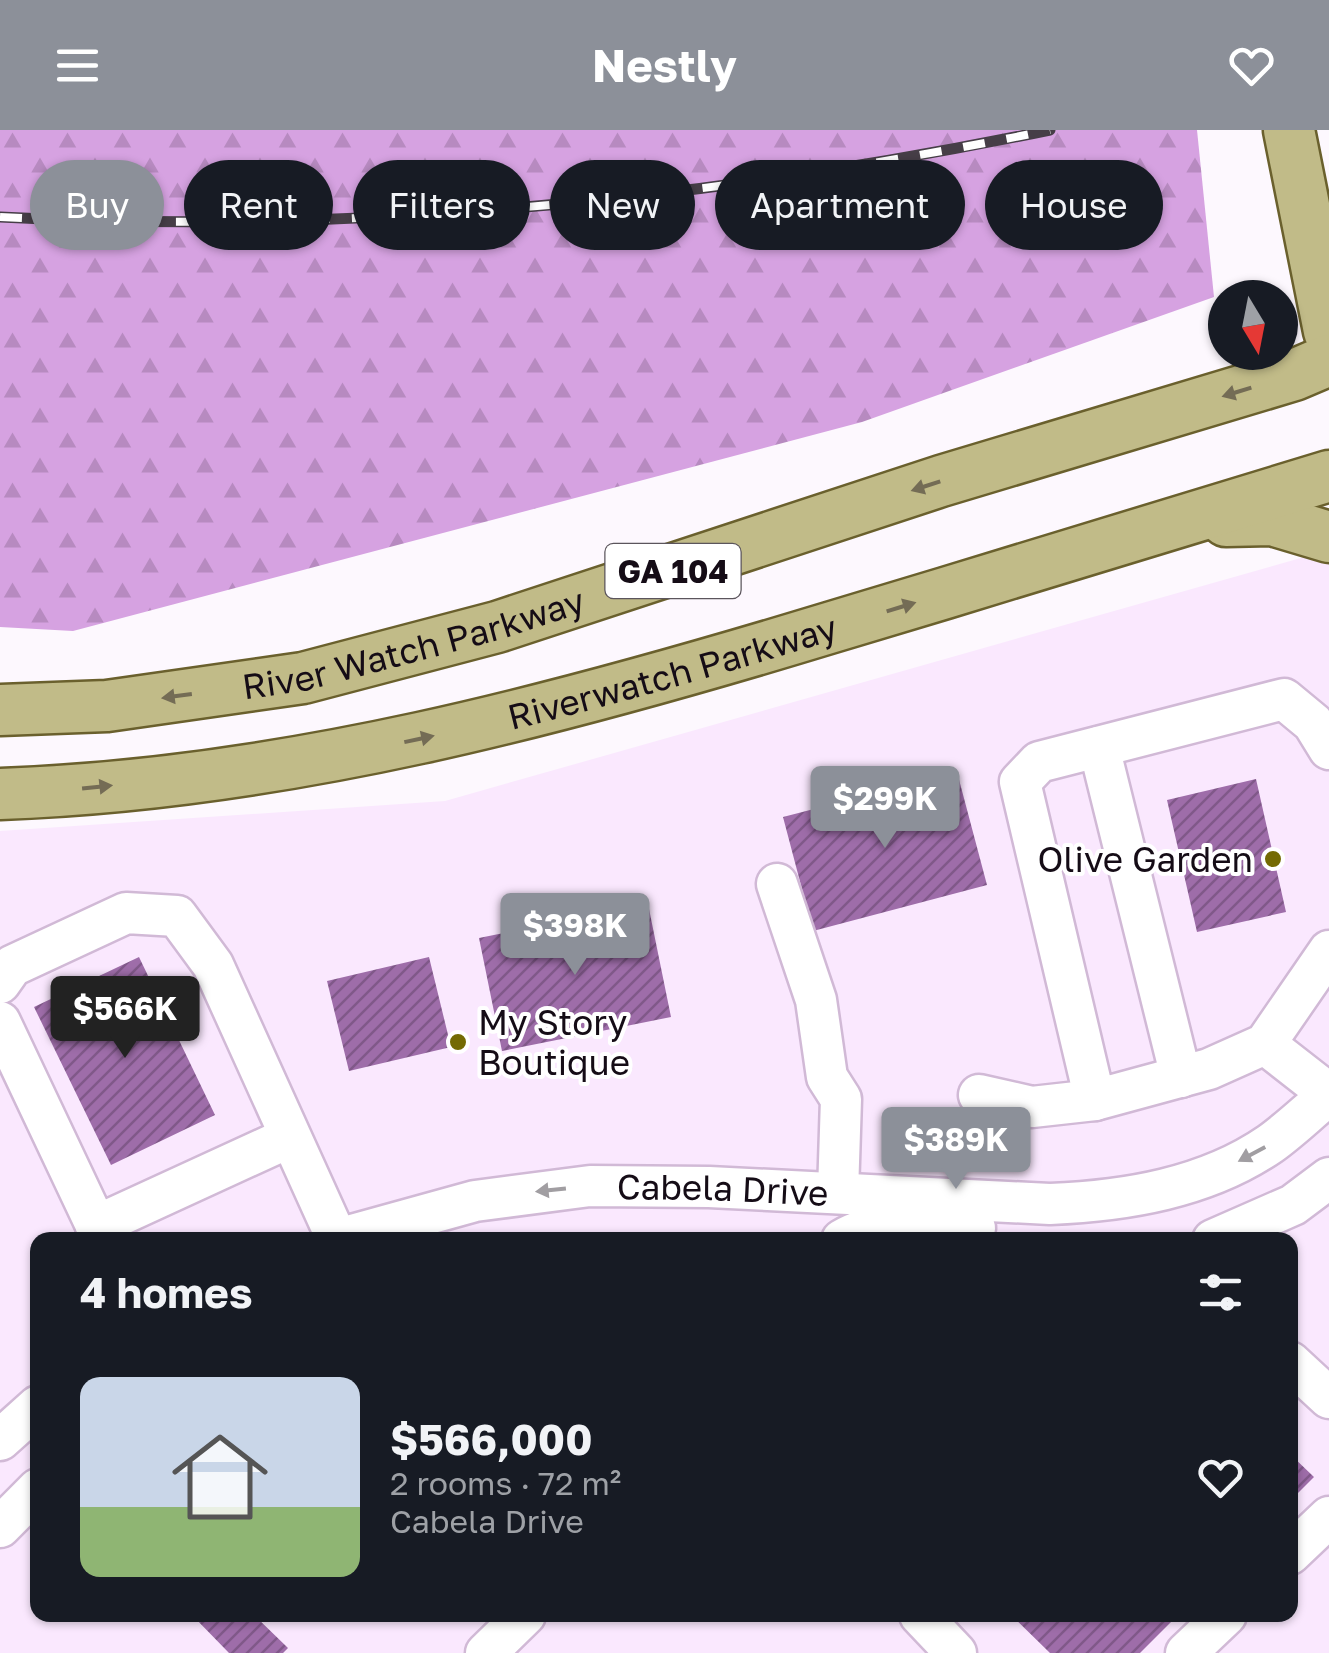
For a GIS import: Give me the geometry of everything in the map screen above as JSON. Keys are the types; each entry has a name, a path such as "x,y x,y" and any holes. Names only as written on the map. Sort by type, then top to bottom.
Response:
{"main road":[{"path":"1288,130 1329,331"},
{"name":"River Watch Parkway","path":"0,710 107,706 303,678 338,669 496,627 941,482 1294,375 1329,360"},
{"name":"Riverwatch Parkway","path":"0,794 190,777 455,732 699,668 1329,476"},
{"path":"1161,528 1272,520 1329,537"}],"street":[{"path":"1095,1100 1020,782 1039,762 1284,700 1313,723 1329,750"},
{"path":"1100,747 1181,1077"},
{"path":"777,884 816,1000 827,1076 840,1099 838,1193"},
{"path":"0,983 12,966 126,913 177,916 213,965 332,1232"},
{"path":"979,1096 1032,1107 1095,1100 1181,1077 1265,1044 1329,951"},
{"path":"0,1022 99,1232"},
{"path":"1265,1044 1323,1110"},
{"name":"Cabela Drive","path":"364,1232 475,1201 590,1186 1050,1204 1104,1202 1162,1190 1221,1170 1323,1110"},
{"path":"101,1232 290,1137"},
{"path":"1232,1232 1293,1206 1329,1178"},
{"path":"857,1232 886,1224 1030,1230 1104,1202"},
{"path":"1298,1369 1329,1398"},
{"path":"0,1440 30,1413"},
{"path":"0,1527 30,1497"},
{"path":"1298,1546 1329,1517"},
{"path":"486,1653 519,1622"},
{"path":"927,1622 956,1653"},
{"path":"1186,1653 1219,1622"}],"shaded area":[{"path":"1329,550 1329,1653 0,1653 0,831 445,801"}],"green space":[{"path":"0,130 1197,130 1212,280 1208,280 1208,299 862,422 73,631 0,627"}],"building":[{"path":"957,772 987,885 813,931 783,817"},
{"path":"1256,779 1286,912 1197,932 1167,800"},
{"path":"648,904 671,1017 502,1051 479,938"},
{"path":"139,957 215,1115 111,1165 34,1007"},
{"path":"429,957 451,1047 349,1071 327,981"},
{"path":"1298,1462 1314,1477 1298,1493"},
{"path":"199,1622 261,1622 288,1648 283,1653 229,1653"},
{"path":"1018,1622 1171,1622 1140,1653 1050,1653"}],"railway":[{"path":"0,217 264,221 528,207 790,176 1050,130"}],"place":[{"name":"Olive Garden","path":"1273,859"},
{"name":"My Story Boutique","path":"458,1042"}]}
